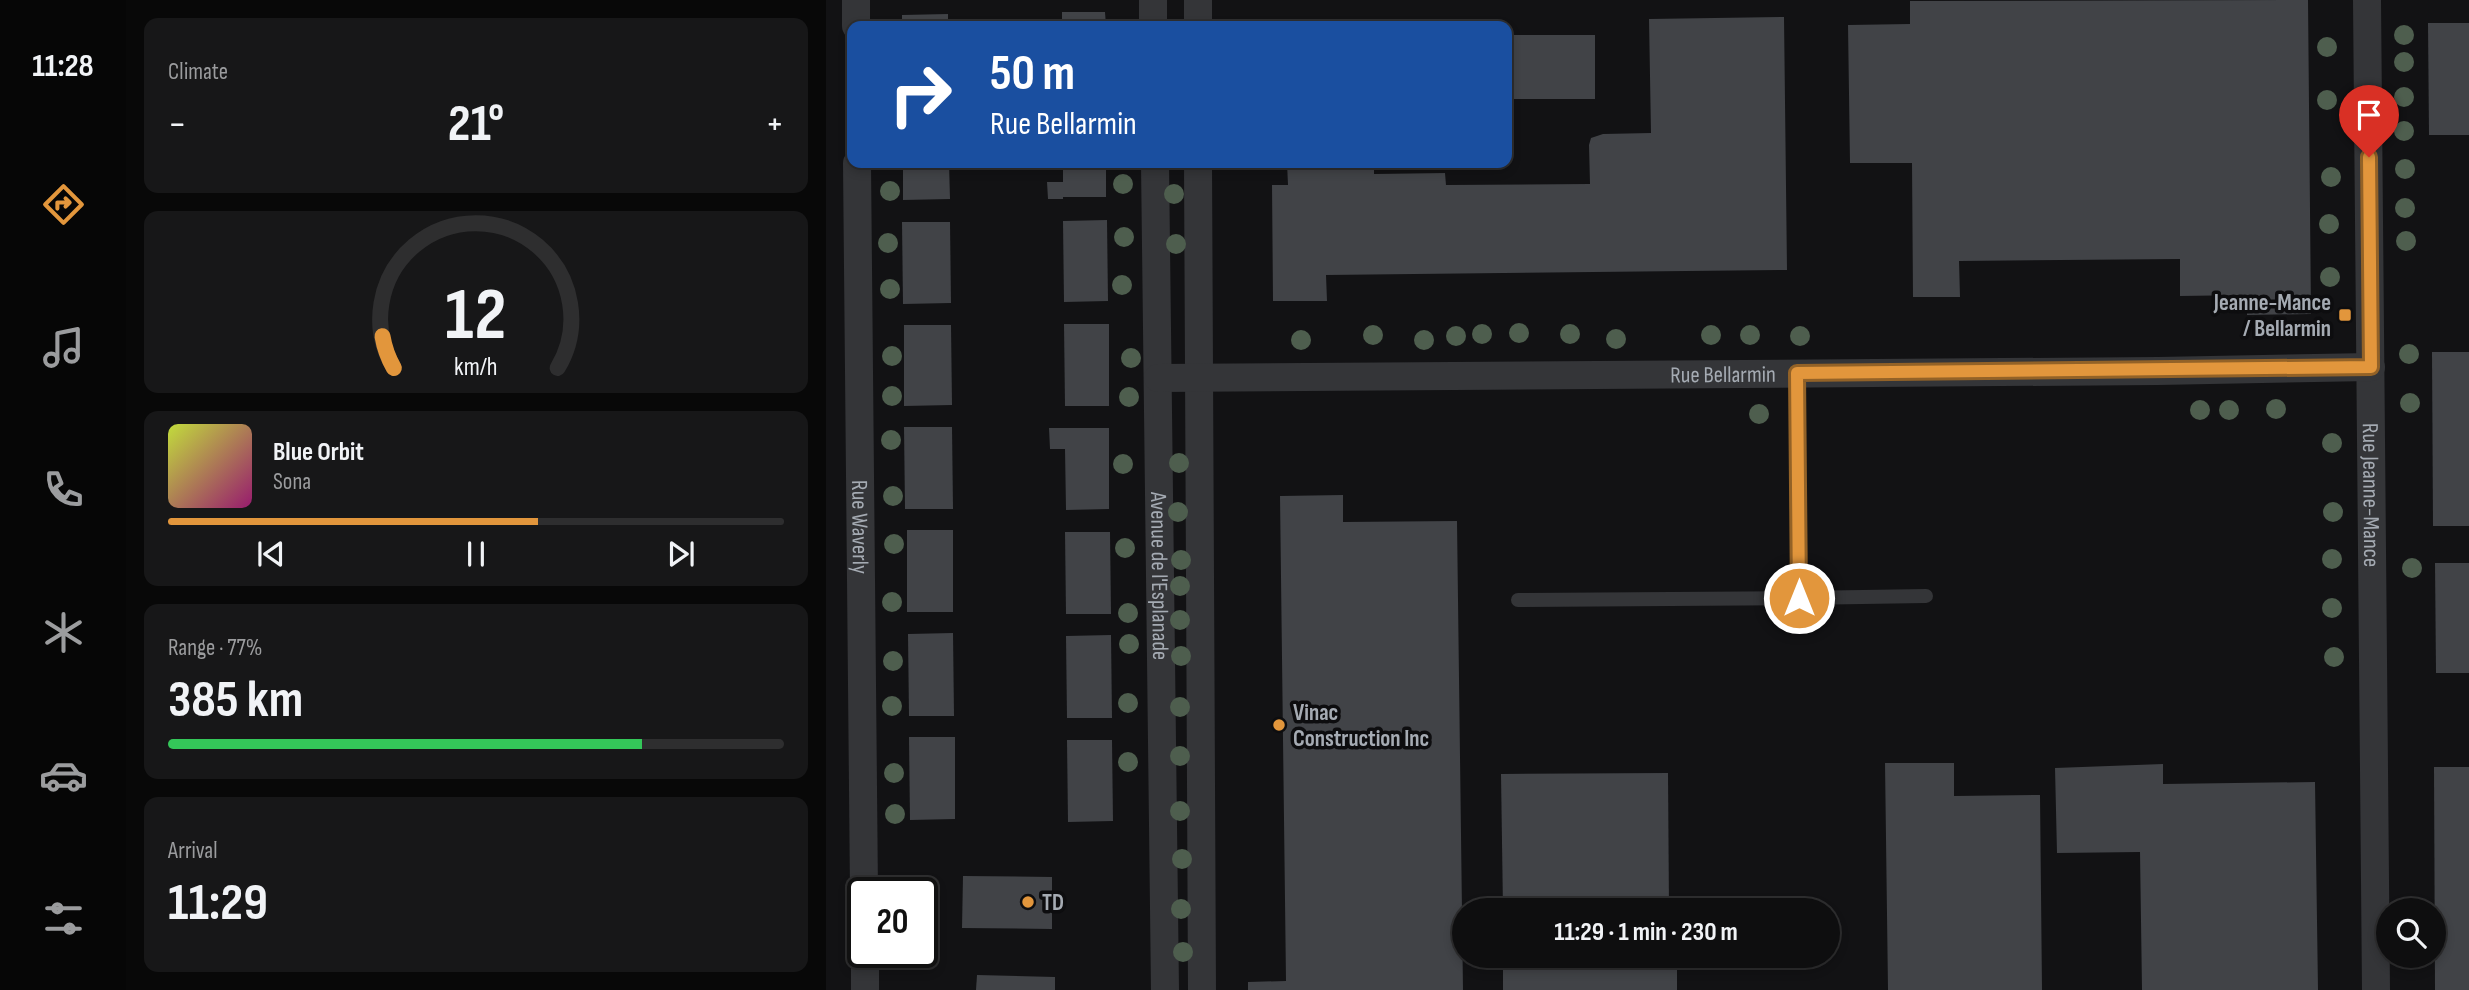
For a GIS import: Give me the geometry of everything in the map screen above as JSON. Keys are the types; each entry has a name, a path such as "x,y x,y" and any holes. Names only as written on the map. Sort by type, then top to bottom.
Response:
{"street":[{"path":"856,0 856,21"},
{"path":"1153,0 1153,21"},
{"path":"1198,0 1198,21"},
{"name":"Rue Jeanne-Mance","path":"2368,0 2376,990"},
{"name":"Rue Waverly","path":"857,168 864,877"},
{"name":"Avenue de l'Esplanade","path":"1155,168 1165,990"},
{"name":"Avenue de l'Esplanade","path":"1198,168 1202,990"},
{"name":"Rue Bellarmin","path":"1157,378 2371,367"},
{"path":"865,968 865,990"}],"lane":[{"path":"1797,373 1799,598"},
{"path":"1518,600 1926,596"}],"building":[{"path":"2308,0 2311,314 2247,315 2247,295 2180,296 2180,259 1959,261 1960,297 1913,297 1912,163 1850,163 1848,25 1910,24 1910,1"},
{"path":"1062,12 1105,12 1106,21 1062,21"},
{"path":"948,14 948,21 902,21 902,15"},
{"path":"1784,17 1787,270 1326,275 1327,301 1273,301 1272,185 1288,185 1287,168 1374,168 1374,174 1445,173 1446,185 1590,184 1591,138 1603,134 1651,133 1649,19"},
{"path":"2428,23 2469,23 2469,135 2429,135"},
{"path":"1512,35 1595,35 1595,99 1512,99"},
{"path":"903,168 949,168 950,199 903,200"},
{"path":"1063,168 1106,168 1106,197 1048,199 1047,182 1063,182"},
{"path":"1107,220 1108,301 1064,302 1063,221"},
{"path":"902,222 950,222 951,303 903,304"},
{"path":"1064,324 1109,324 1109,406 1065,406"},
{"path":"904,325 951,325 952,405 904,406"},
{"path":"2432,352 2469,352 2469,526 2433,526"},
{"path":"904,427 952,427 953,509 905,509"},
{"path":"1049,428 1109,428 1109,509 1066,510 1065,449 1050,449"},
{"path":"1343,495 1343,522 1457,521 1462,898 1452,898 1452,968 1463,968 1463,990 1248,990 1248,982 1286,981 1280,496"},
{"path":"907,530 953,530 953,612 907,612"},
{"path":"1065,532 1110,532 1111,614 1066,614"},
{"path":"2435,563 2469,563 2469,673 2436,673"},
{"path":"953,633 954,716 909,716 908,634"},
{"path":"1111,635 1112,718 1067,718 1066,636"},
{"path":"909,737 955,737 955,819 910,820"},
{"path":"1067,740 1112,740 1113,821 1068,822"},
{"path":"1885,763 1954,763 1954,796 2040,795 2042,990 1888,990"},
{"path":"2163,764 2163,784 2315,782 2318,990 2142,990 2140,852 2057,853 2055,768"},
{"path":"2434,767 2469,767 2469,990 2435,990 2435,968 2446,968 2446,898 2435,898"},
{"path":"1668,773 1669,898 1503,898 1501,774"},
{"path":"963,876 1052,877 1052,929 962,928"},
{"path":"1503,968 1677,968 1677,990 1503,990"},
{"path":"977,975 1055,977 1055,990 976,990"}],"place":[{"name":"Jeanne-Mance / Bellarmin","path":"2345,315"},
{"name":"Vinac Construction Inc","path":"1279,725"},
{"name":"TD","path":"1028,902"}],"route":[{"path":"1799,598 1797,373 2371,367 2369,157"}]}
